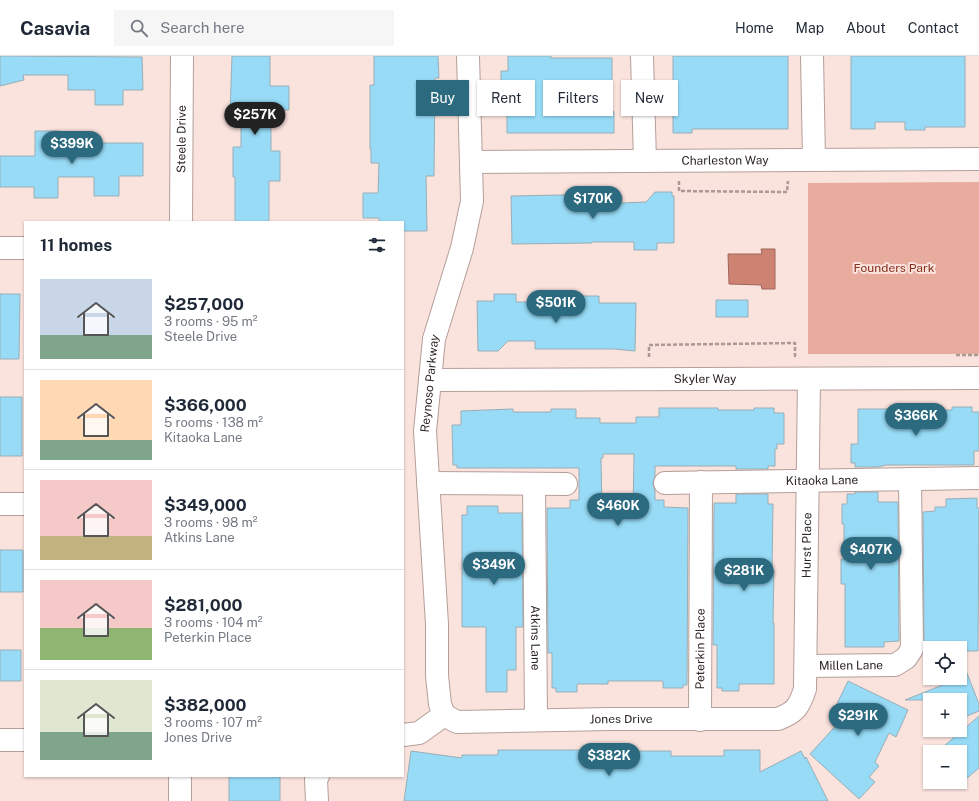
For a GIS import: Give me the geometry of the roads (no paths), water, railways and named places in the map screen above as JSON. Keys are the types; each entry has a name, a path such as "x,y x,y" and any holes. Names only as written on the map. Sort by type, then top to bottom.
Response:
{"street":[{"name":"Steele Drive","path":"181,221 182,56"},
{"name":"Reynoso Parkway","path":"444,715 440,704 438,676 437,624 425,431 434,339 462,248 472,201 468,56"},
{"path":"642,56 645,161"},
{"path":"812,56 814,159"},
{"name":"Charleston Way","path":"471,162 979,158"},
{"path":"0,248 24,248"},
{"name":"Skyler Way","path":"430,380 979,378"},
{"name":"Hurst Place","path":"796,709 805,689 806,666 809,379"},
{"name":"Kitaoka Lane","path":"665,483 979,478"},
{"name":"Millen Lane","path":"806,666 895,665 906,658 912,650 910,479"},
{"name":"Peterkin Place","path":"700,720 701,482"},
{"path":"428,483 566,484"},
{"name":"Atkins Lane","path":"534,484 536,720"},
{"path":"0,504 24,504"},
{"name":"Jones Drive","path":"444,715 457,722 610,719 778,720 790,715 796,709"},
{"path":"404,735 419,734 444,715"},
{"path":"0,740 24,740"},
{"path":"180,777 180,801"},
{"path":"317,777 316,779 317,801"}],"park label":[{"name":"Founders Park","path":"894,268"}]}
